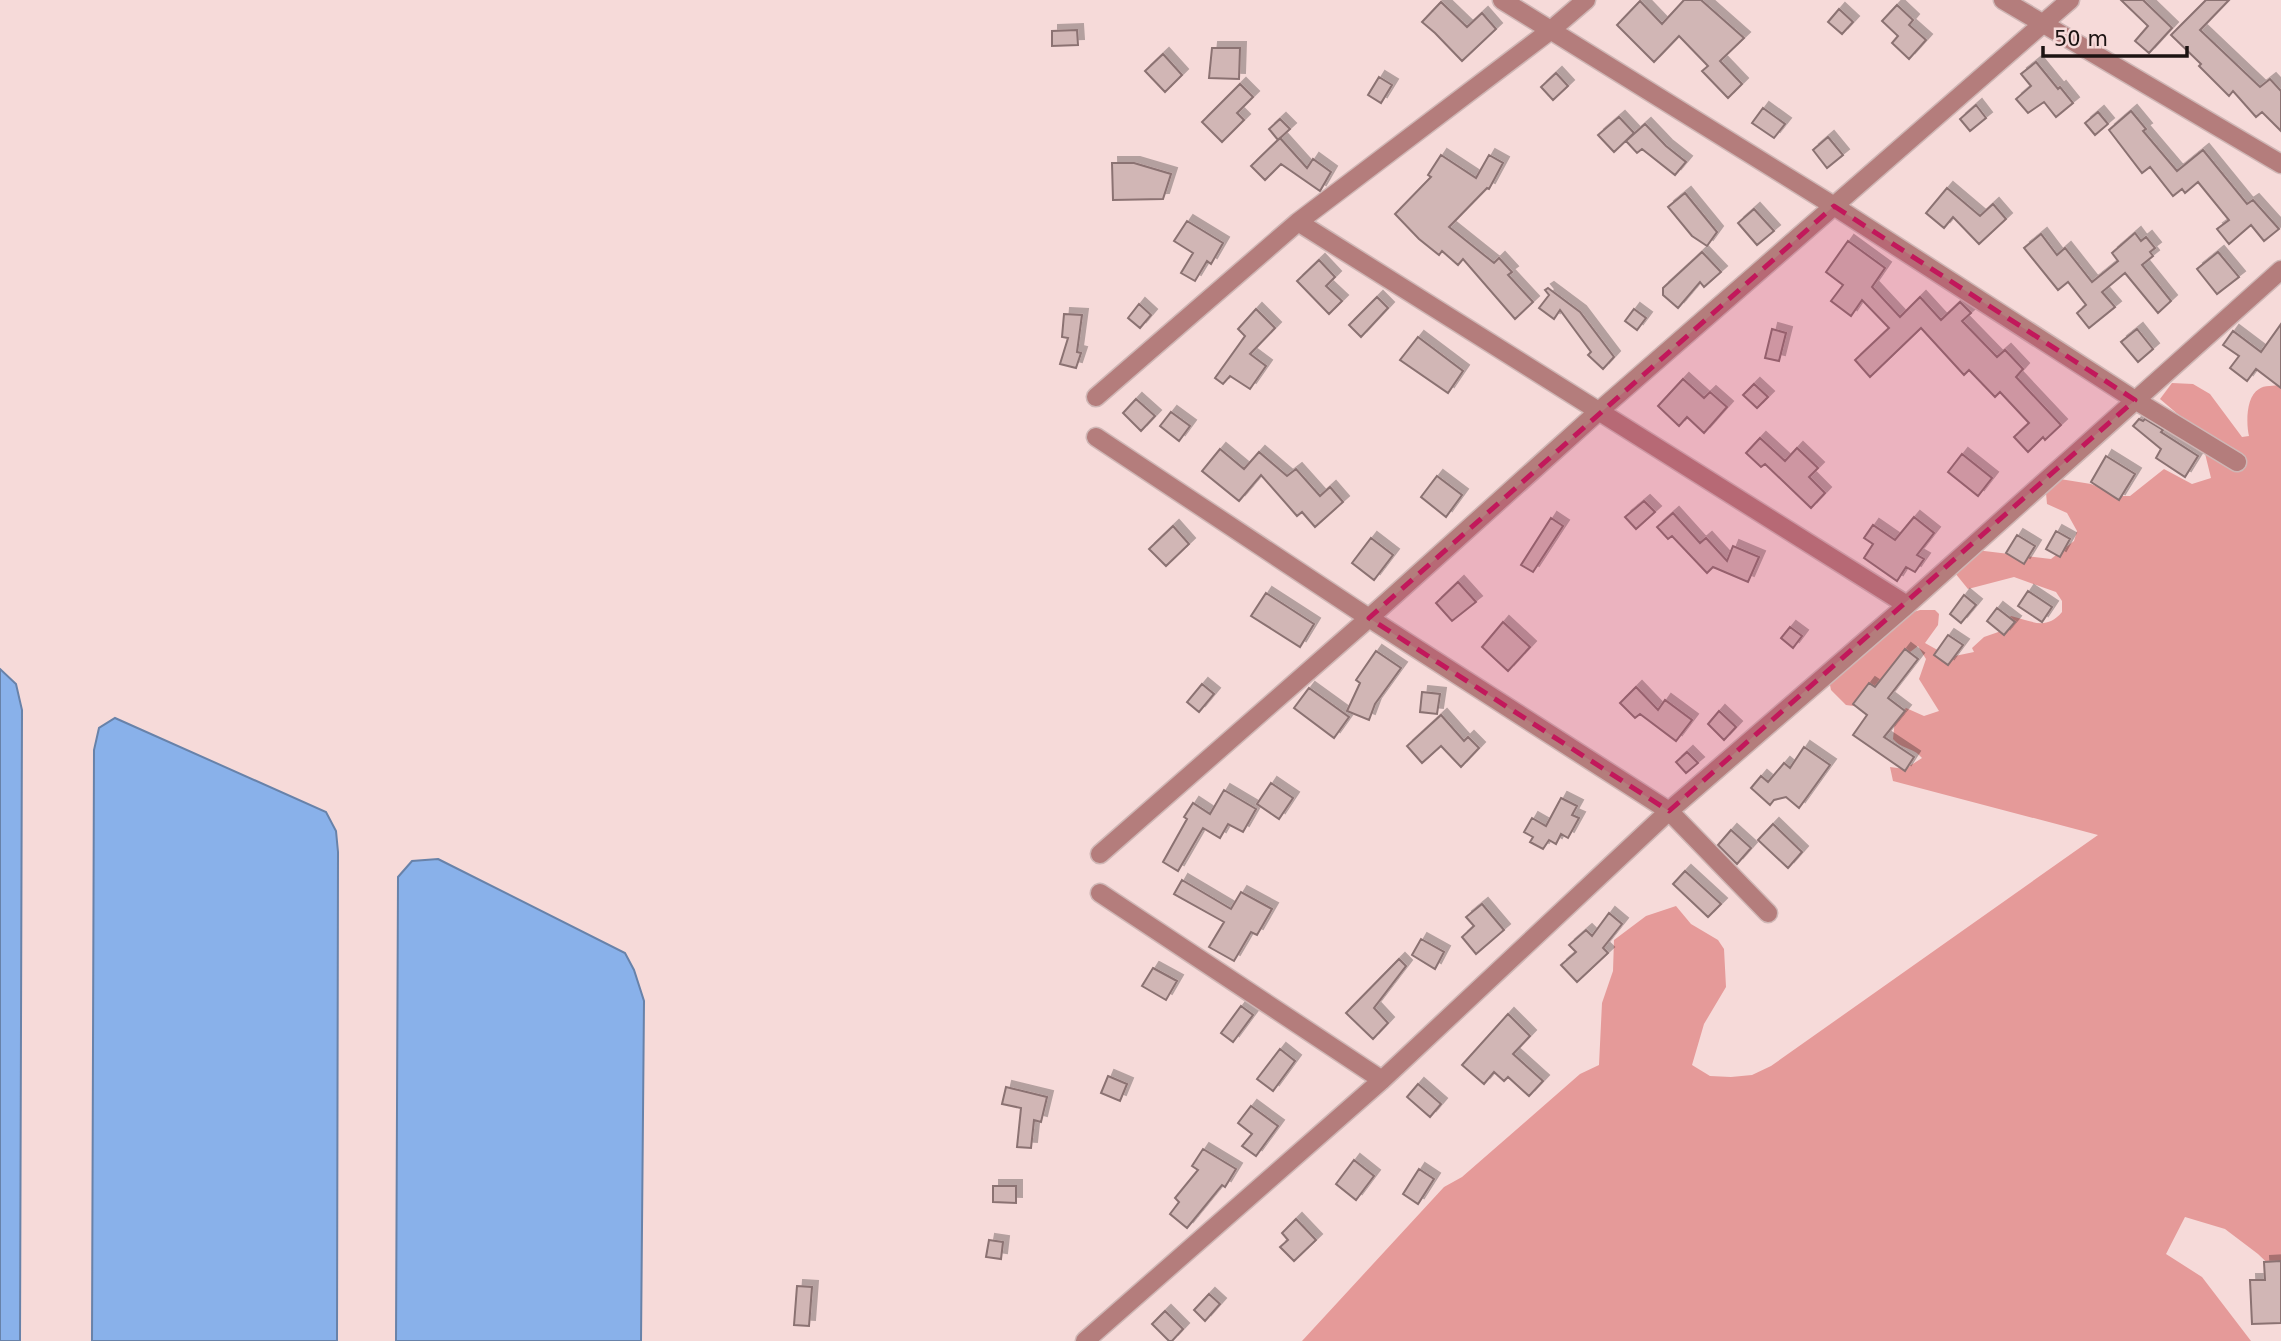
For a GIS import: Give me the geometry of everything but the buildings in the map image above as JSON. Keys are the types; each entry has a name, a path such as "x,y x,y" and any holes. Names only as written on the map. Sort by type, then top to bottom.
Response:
{"street":[{"path":"1502,0 1834,206 2237,462"},
{"path":"1096,397 1298,222 1586,0"},
{"path":"2003,0 2281,164"},
{"path":"1100,854 1369,618 1599,411 2070,0"},
{"path":"1298,222 1907,605"},
{"path":"1084,1341 1382,1080 1669,811 1907,605 2281,270"},
{"path":"1096,437 1369,618 1669,811 1768,913"},
{"path":"1100,893 1382,1080"}],"highlighted area":[{"path":"1834,206 2135,400 1669,811 1369,618"}],"shaded area":[{"path":"2172,383 2193,384 2210,394 2242,437 2249,436 2248,411 2255,393 2264,387 2281,385 2281,1276 2225,1229 2185,1217 2166,1254 2202,1277 2251,1341 1302,1341 1444,1187 1462,1177 1580,1074 1599,1065 1602,1003 1613,971 1614,940 1646,916 1676,906 1691,924 1718,940 1724,949 1726,987 1704,1024 1692,1065 1710,1076 1752,1075 1771,1066 2098,835 1893,781 1890,767 1905,769 1922,758 1893,739 1895,719 1906,708 1924,716 1939,711 1919,679 1926,659 1918,646 1888,669 1886,680 1861,707 1846,705 1831,690 1829,680 1910,613 1920,610 1935,610 1939,614 1938,625 1925,643 1950,657 1974,652 1972,648 1984,637 2007,629 2007,619 2011,616 2038,623 2056,618 2062,612 2062,601 2056,592 2014,577 1968,589 1955,573 1976,550 2051,559 2074,541 2077,531 2067,513 2047,504 2046,493 2060,479 2091,484 2120,496 2130,496 2164,469 2192,484 2211,478 2200,433 2160,399"}],"water":[{"path":"0,669 16,684 22,710 20,1341 0,1341"},
{"path":"115,718 326,812 336,831 337,1341 92,1341 94,750 99,728"},
{"path":"438,859 625,953 634,970 644,1001 641,1341 396,1341 398,877 412,861"}]}
